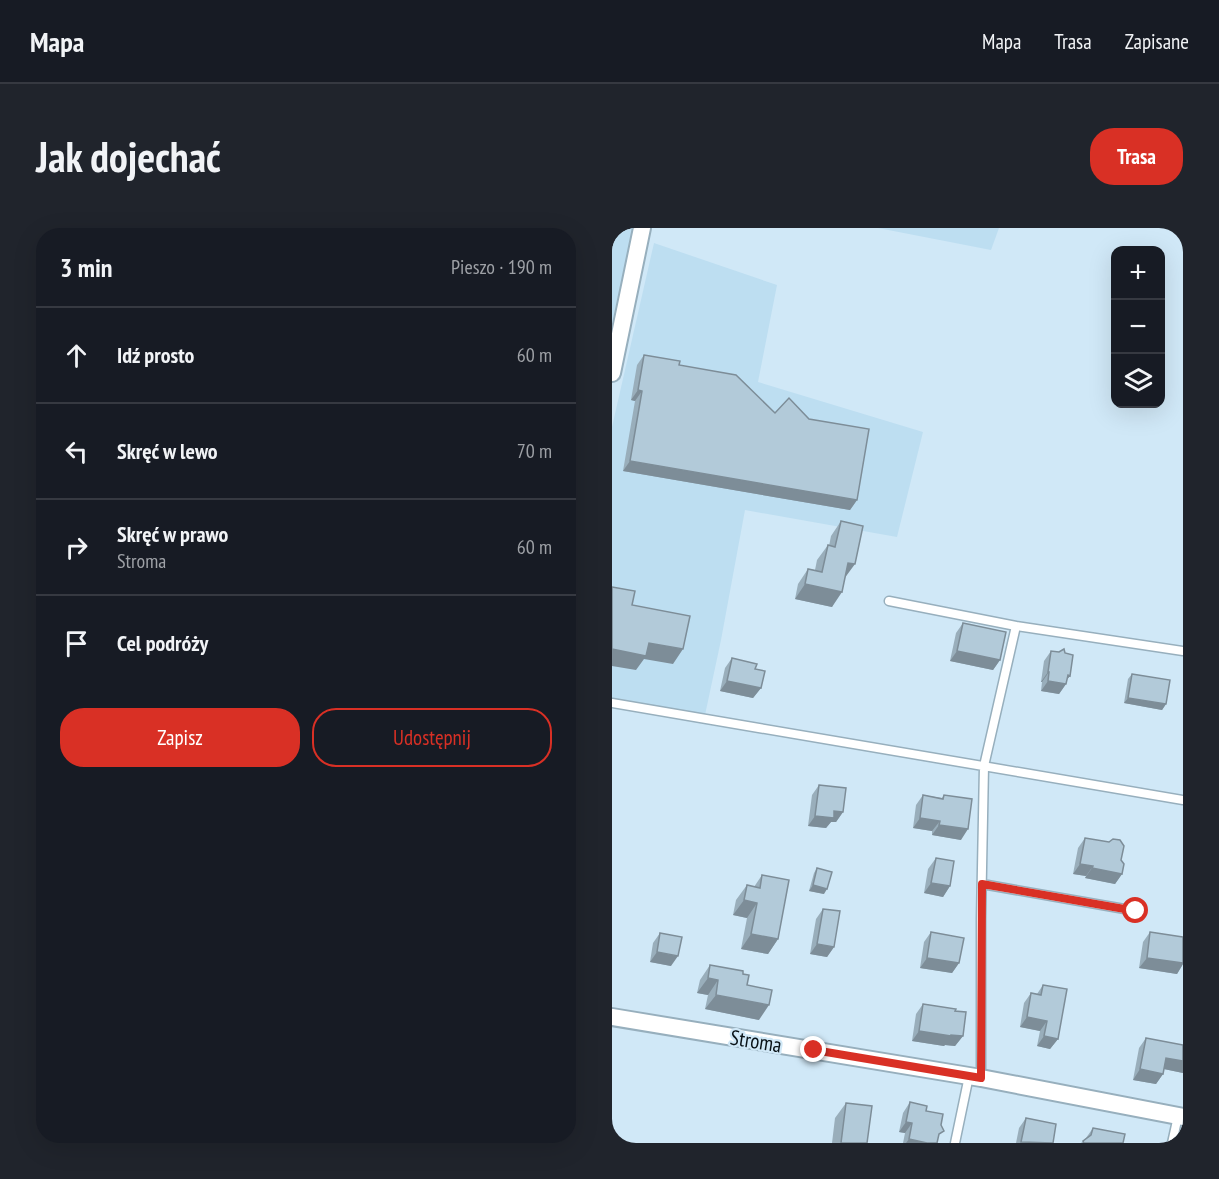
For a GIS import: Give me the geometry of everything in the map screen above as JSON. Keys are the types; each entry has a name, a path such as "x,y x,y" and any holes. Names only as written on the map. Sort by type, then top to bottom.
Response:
{"street":[{"path":"612,373 642,228"},
{"name":"Stroma","path":"612,1017 975,1077 1180,1117"}],"lane":[{"path":"889,602 1016,626 1183,651"},
{"path":"955,1143 975,1077 984,766 1016,626"},
{"path":"612,703 1183,800"},
{"path":"982,884 1136,911"},
{"path":"1172,1143 1180,1117"}],"shaded area":[{"path":"612,228 633,228 612,324"},
{"path":"878,228 999,228 991,250"},
{"path":"654,243 777,285 758,382 923,432 897,537 745,510 705,715 612,699 612,427"}],"building":[{"path":"644,355 680,361 679,365 736,375 775,413 789,398 809,419 869,429 857,500 630,461 642,391 638,390"},
{"path":"841,521 863,526 855,564 848,563 842,592 805,584 808,569 822,572 828,545 835,547"},
{"path":"612,587 635,591 632,605 690,616 683,649 649,643 646,656 612,649"},
{"path":"963,623 1006,632 1000,660 957,651"},
{"path":"1064,649 1065,653 1073,655 1070,676 1068,675 1066,684 1048,681 1051,651 1059,652"},
{"path":"732,658 757,664 755,669 765,671 761,688 727,681"},
{"path":"1132,674 1170,680 1166,704 1128,698"},
{"path":"819,785 846,788 843,812 834,811 834,818 815,816"},
{"path":"923,795 943,799 944,795 972,799 968,829 939,825 940,821 920,818"},
{"path":"1085,838 1109,842 1113,839 1120,840 1124,846 1121,860 1124,864 1122,874 1080,864"},
{"path":"936,858 954,861 950,886 931,883"},
{"path":"817,868 832,872 827,889 813,885"},
{"path":"762,875 789,880 778,939 751,934 757,903 744,900 747,885 760,888"},
{"path":"823,909 840,911 834,947 817,944"},
{"path":"931,932 964,938 959,963 927,958"},
{"path":"1150,932 1183,937 1183,963 1147,958"},
{"path":"660,933 682,937 678,956 657,952"},
{"path":"710,965 743,971 743,974 749,975 747,985 772,990 769,1005 716,995 718,980 708,978"},
{"path":"1043,985 1067,989 1058,1039 1044,1036 1047,1021 1027,1017 1031,993 1041,995"},
{"path":"923,1004 966,1012 963,1036 919,1031"},
{"path":"1146,1038 1183,1045 1183,1061 1166,1058 1163,1074 1140,1069"},
{"path":"910,1102 927,1106 926,1111 943,1114 941,1125 944,1131 939,1134 937,1143 909,1139 912,1123 906,1122"},
{"path":"846,1103 872,1106 867,1143 841,1143"},
{"path":"1026,1118 1056,1124 1053,1143 1021,1142"},
{"path":"1093,1128 1125,1134 1123,1143 1084,1143 1083,1141 1091,1135"}],"route":[{"path":"814,1050 981,1078 982,884 1136,911"}]}
